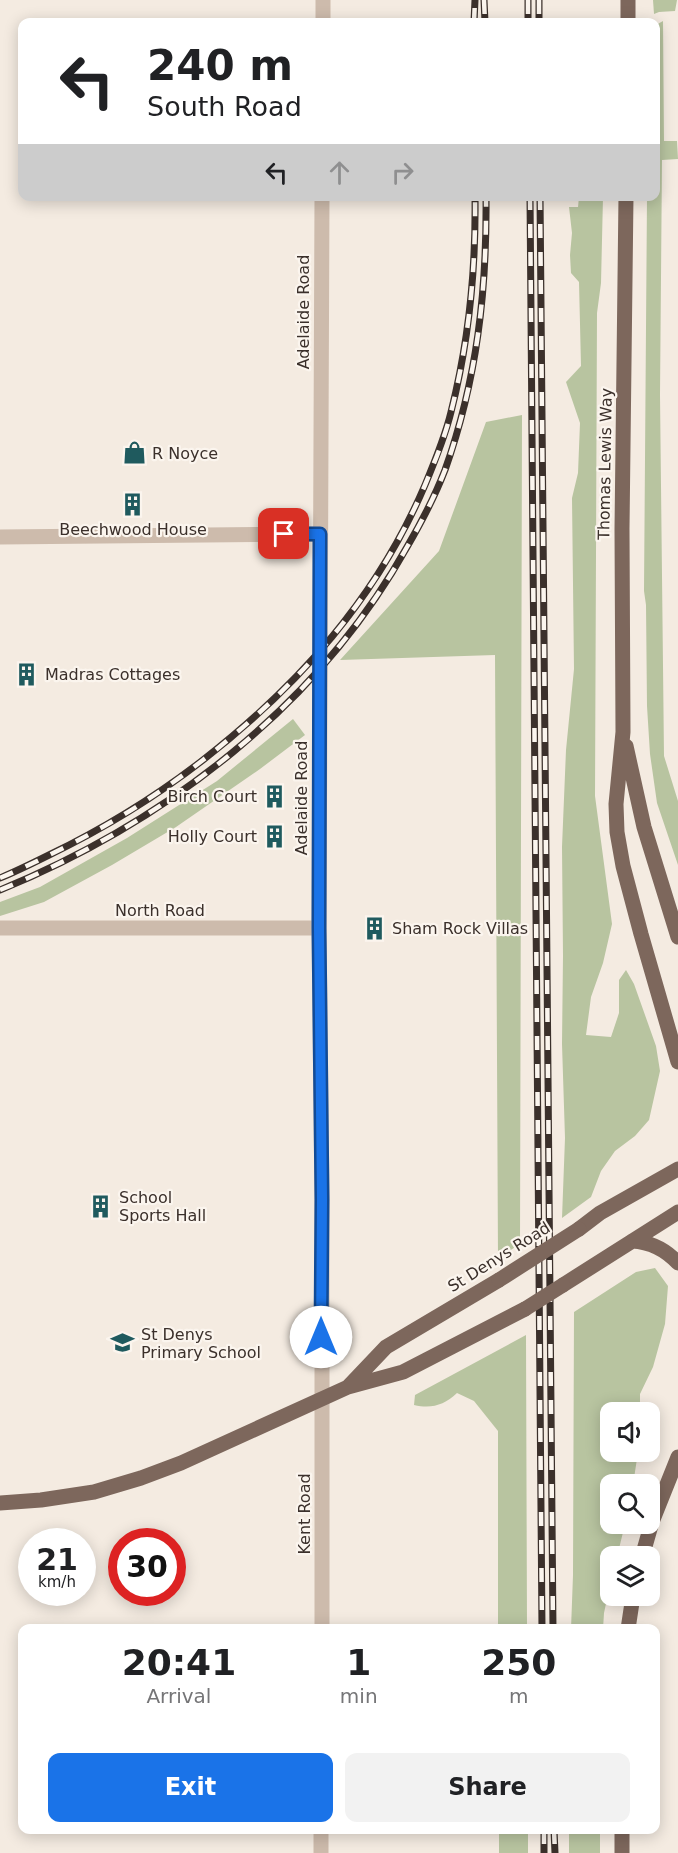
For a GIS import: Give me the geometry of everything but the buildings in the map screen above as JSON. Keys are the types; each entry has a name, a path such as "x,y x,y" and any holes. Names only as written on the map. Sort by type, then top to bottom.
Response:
{"main road":[{"path":"627,18 628,0"},
{"name":"Thomas Lewis Way","path":"626,201 622,529 623,732 616,804 617,832 640,934 678,1062"},
{"name":"Thomas Lewis Way","path":"623,732 644,827 678,937"},
{"name":"St Denys Road","path":"348,1387 387,1347 499,1280 600,1213 678,1169"},
{"name":"St Denys Road","path":"0,1503 94,1492 141,1478 182,1463 348,1387 403,1372 525,1309 678,1212"},
{"path":"632,1241 657,1246 678,1263"},
{"path":"645,1546 652,1522 678,1457"},
{"path":"629,1624 631,1606"},
{"path":"622,1834 622,1853"}],"street":[{"path":"323,0 323,18"},
{"name":"Adelaide Road","path":"322,201 319,928 322,1400"},
{"path":"0,537 320,534"},
{"name":"North Road","path":"0,928 319,928"},
{"name":"Kent Road","path":"322,1400 322,1624"},
{"path":"321,1834 321,1853"}],"green space":[{"path":"653,0 677,0 675,11 654,14"},
{"path":"663,21 664,141 677,141 678,159 662,160 660,395 664,756 678,801 678,865 657,803 650,754 644,591 647,201 660,201 660,23"},
{"path":"579,201 603,201 601,283 597,313 595,796 612,924 603,963 591,997 586,1035 611,1037 619,1013 619,980 626,970 634,984 656,1046 660,1071 649,1120 635,1136 615,1151 601,1171 591,1197 562,1218 565,1138 562,1044 562,847 566,750 574,669 572,498 578,473 580,423 566,382 581,366 579,282 571,273 572,233 569,207 578,207"},
{"path":"522,415 520,1244 498,1258 495,655 340,660 439,551 486,422"},
{"path":"293,719 305,735 176,827 44,902 0,916 0,902 40,887 127,838 217,781"},
{"path":"655,1268 668,1286 665,1324 653,1367 640,1394 640,1402 600,1402 600,1462 636,1462 635,1474 600,1474 600,1534 623,1534 620,1546 600,1546 600,1606 606,1606 603,1624 571,1624 574,1312 636,1272"},
{"path":"526,1335 527,1624 498,1624 498,1431 474,1401 457,1393 437,1405 426,1406 414,1405 415,1395"},
{"path":"499,1834 528,1834 528,1853 499,1853"},
{"path":"569,1834 600,1834 600,1853 569,1853"}],"railway":[{"path":"474,18 475,0"},
{"path":"484,0 485,18"},
{"path":"528,0 528,18"},
{"path":"539,0 539,18"},
{"path":"0,878 70,845 109,823 148,800 203,760 238,731 303,670 359,602 384,565 406,526 425,485 449,421 467,332 474,251 475,201"},
{"path":"0,890 62,862 121,830 179,793 233,752 283,707 330,658 371,604 428,509 445,470 456,436 478,335 485,266 486,201"},
{"path":"530,201 542,1624"},
{"path":"540,201 553,1624"},
{"path":"544,1834 544,1853"},
{"path":"554,1834 555,1853"}],"place":[{"name":"R Noyce","path":"134,453"},
{"name":"Beechwood House","path":"133,504"},
{"name":"Madras Cottages","path":"27,674"},
{"name":"Birch Court","path":"275,796"},
{"name":"Holly Court","path":"275,836"},
{"name":"Sham Rock Villas","path":"374,928"},
{"name":"School Sports Hall","path":"101,1206"},
{"name":"St Denys Primary School","path":"123,1343"}],"route":[{"path":"284,534 320,534 321,1337"}]}
